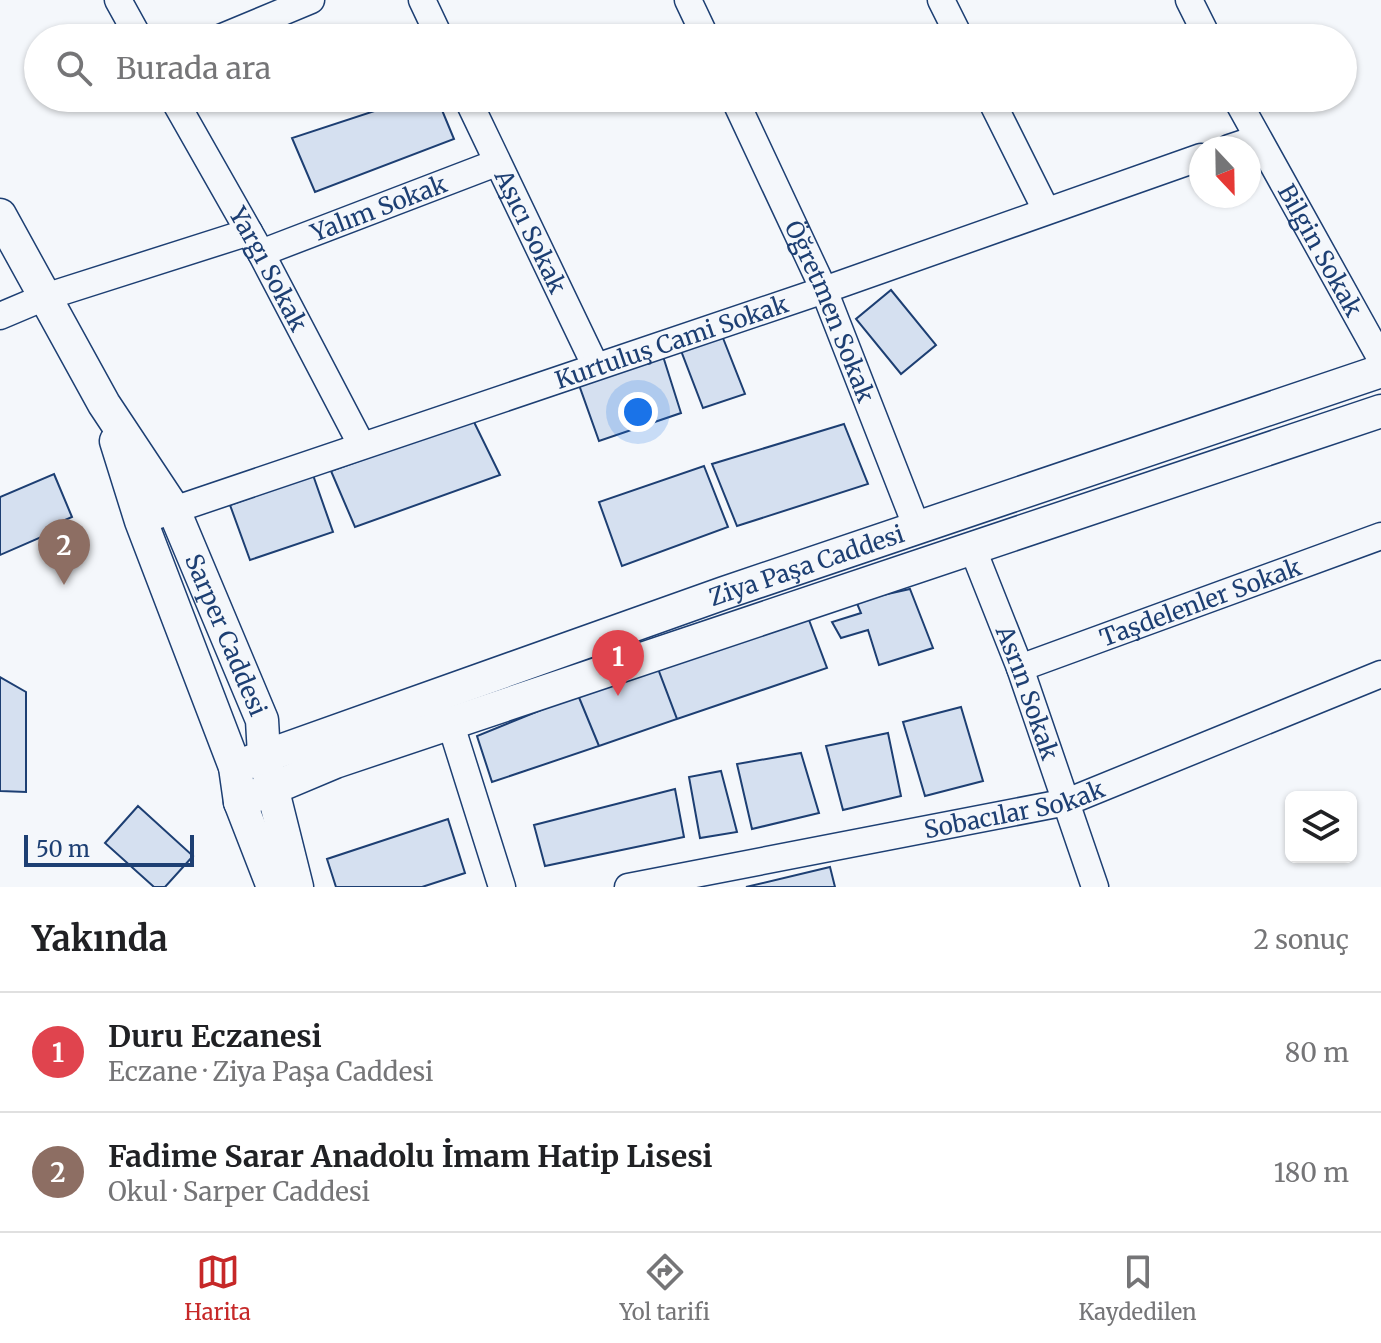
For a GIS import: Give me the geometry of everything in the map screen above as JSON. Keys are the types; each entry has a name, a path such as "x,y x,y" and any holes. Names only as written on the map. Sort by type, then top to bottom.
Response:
{"main road":[{"name":"Sarper Caddesi","path":"0,215 104,404 173,508 262,720 240,802 273,887"},
{"name":"Ziya Paşa Caddesi","path":"250,761 917,528 1381,371"},
{"name":"Sarper Caddesi","path":"104,404 141,521 250,761 274,790 297,887"},
{"name":"Ziya Paşa Caddesi","path":"240,802 335,762 1381,411"}],"street":[{"path":"118,0 131,24"},
{"path":"254,24 311,0"},
{"path":"422,0 433,24"},
{"path":"688,0 699,24"},
{"path":"941,0 953,24"},
{"path":"1189,0 1201,24"},
{"name":"Yargı Sokak","path":"181,112 255,242 361,444"},
{"name":"Aşıcı Sokak","path":"473,112 595,365"},
{"name":"Öğretmen Sokak","path":"741,112 824,290 917,528"},
{"path":"997,112 1046,210"},
{"name":"Bilgin Sokak","path":"1243,112 1255,136"},
{"name":"Bilgin Sokak","path":"1261,148 1381,359"},
{"name":"Kurtuluş Cami Sokak","path":"141,521 361,444 824,290 1189,161"},
{"name":"Yalım Sokak","path":"0,316 45,297 255,242 496,163"},
{"name":"Taşdelenler Sokak","path":"1020,668 1381,536"},
{"name":"Asrın Sokak","path":"972,547 1020,668 1095,887"},
{"name":"Sobacılar Sokak","path":"628,887 1067,802 1381,674"},
{"path":"451,725 502,887"}],"building":[{"path":"371,112 443,112 454,139 315,192 292,138"},
{"path":"891,290 936,345 901,374 856,319"},
{"path":"721,333 745,394 703,408 680,348"},
{"path":"662,353 681,413 599,441 578,382"},
{"path":"473,420 500,475 355,527 331,471"},
{"path":"844,424 868,484 737,526 712,464"},
{"path":"704,466 728,527 622,566 599,502"},
{"path":"54,474 72,517 51,526 53,532 0,555 0,497"},
{"path":"313,475 333,532 250,560 230,505"},
{"path":"910,589 933,648 879,665 868,630 841,638 832,622 861,613 856,601"},
{"path":"806,612 827,668 677,719 657,666"},
{"path":"657,666 677,719 599,746 578,695"},
{"path":"0,677 26,692 26,792 0,791"},
{"path":"578,695 599,746 492,782 477,736"},
{"path":"961,707 983,781 925,796 903,722"},
{"path":"888,733 901,796 843,810 826,746"},
{"path":"801,753 819,813 752,829 737,764"},
{"path":"721,771 737,832 700,838 689,777"},
{"path":"675,789 684,837 545,866 534,825"},
{"path":"138,806 193,856 165,887 154,887 105,843"},
{"path":"448,819 465,873 422,887 336,887 327,859"},
{"path":"830,867 835,887 746,887"}],"place":[{"name":"Fadime Sarar Anadolu İmam Hatip Lisesi","path":"64,585"},
{"name":"Duru Eczanesi","path":"618,696"}]}
